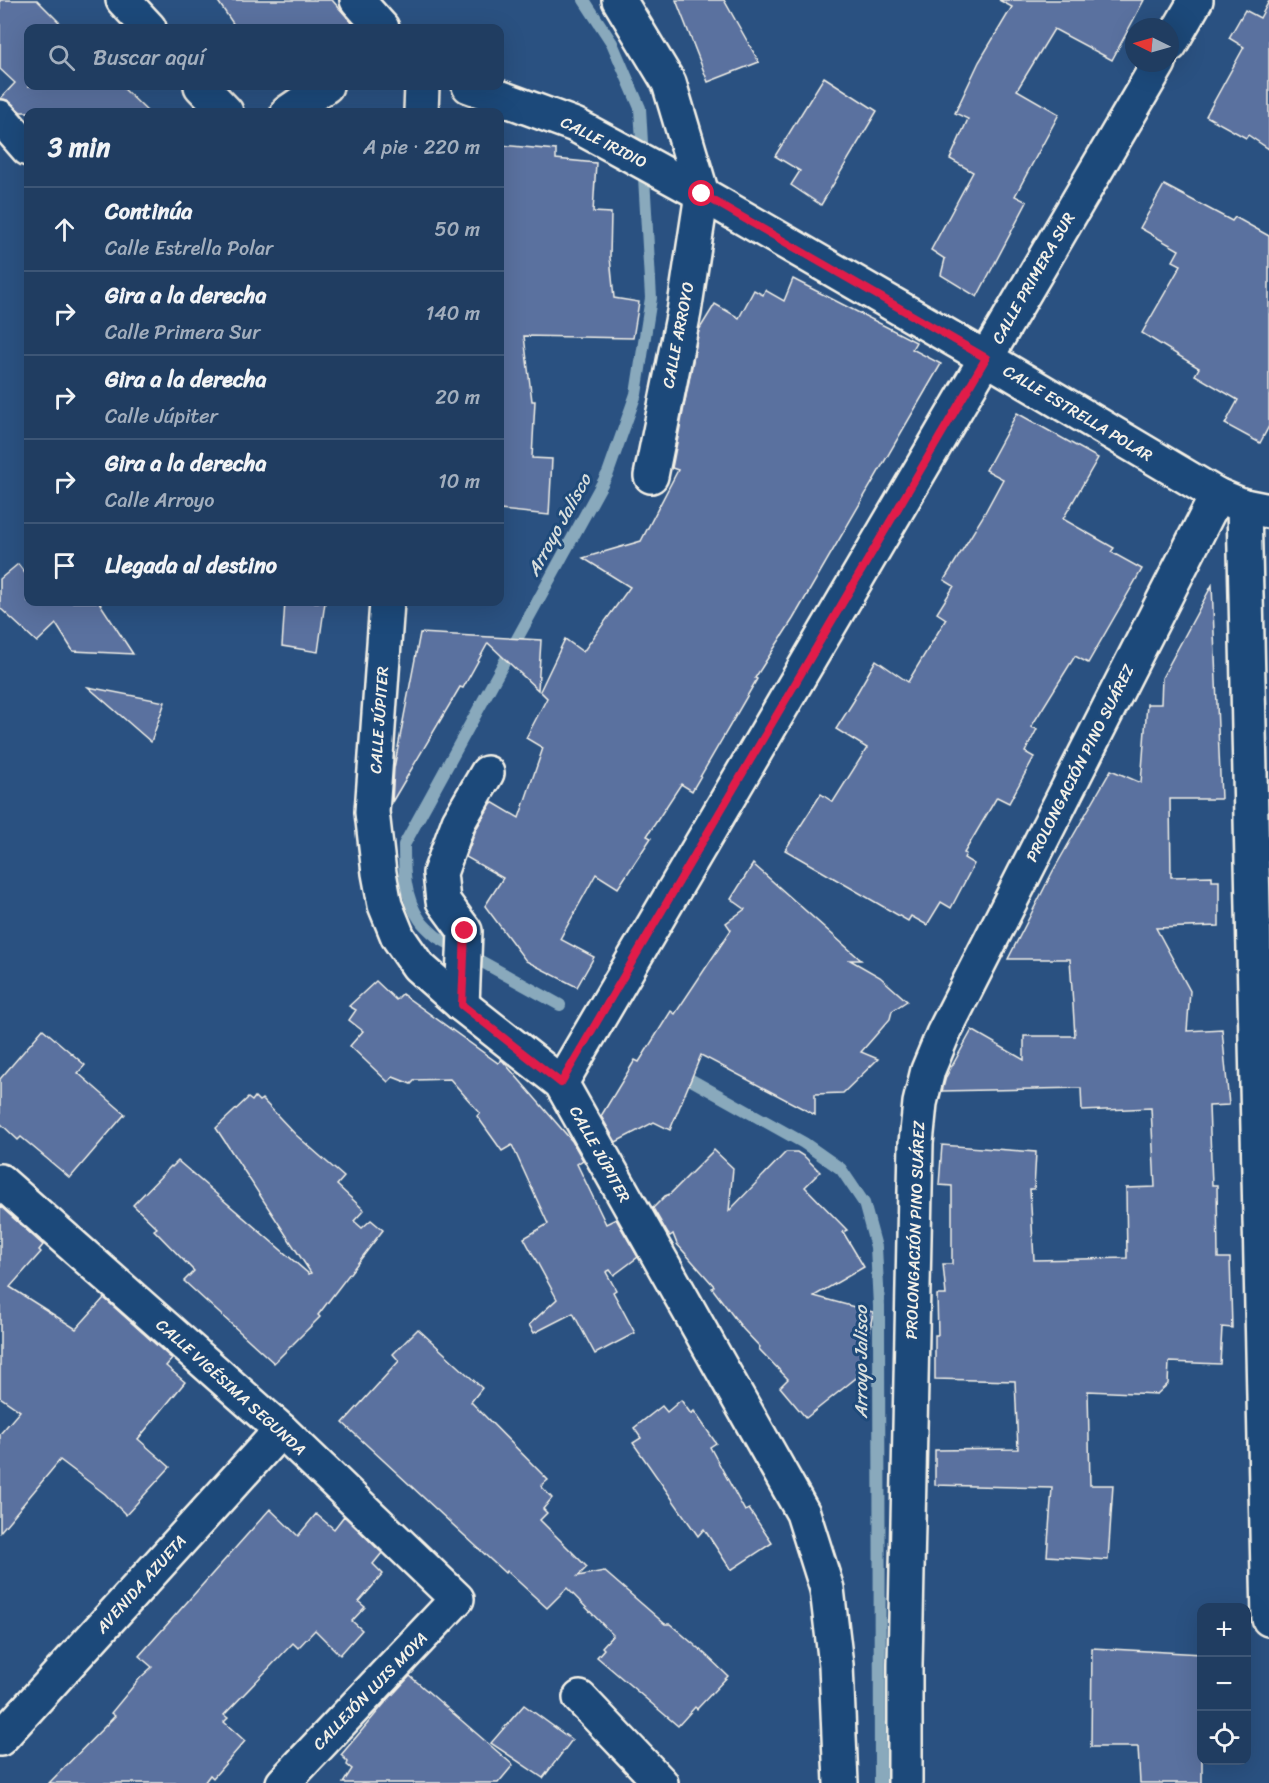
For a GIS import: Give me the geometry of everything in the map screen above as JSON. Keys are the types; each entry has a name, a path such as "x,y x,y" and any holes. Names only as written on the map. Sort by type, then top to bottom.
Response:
{"street":[{"path":"123,0 145,24"},
{"path":"357,0 378,24"},
{"path":"619,0 669,83 694,189"},
{"path":"1179,29 1196,0"},
{"name":"CALLE PRIMERA SUR","path":"561,1083 1154,72"},
{"path":"205,90 222,108"},
{"path":"294,108 320,90"},
{"path":"420,108 422,90"},
{"name":"CALLE IRIDIO","path":"481,90 575,125 694,189"},
{"path":"0,117 24,144"},
{"name":"CALLE ESTRELLA POLAR","path":"694,189 1243,504"},
{"name":"CALLE ARROYO","path":"651,476 684,312 694,189"},
{"path":"1243,504 1269,1618"},
{"name":"PROLONGACIÓN PINO SUÁREZ","path":"905,1783 905,1665 916,1143 928,1070 948,1024 1243,504"},
{"name":"CALLE JÚPITER","path":"387,606 372,812 385,905 398,937 418,966 463,990 561,1083 803,1513 826,1588 836,1665 841,1783"},
{"path":"463,990 465,931 443,901 440,873 459,821 487,773"},
{"name":"CALLE VIGÉSIMA SEGUNDA","path":"0,1181 281,1430 457,1599"},
{"name":"AVENIDA AZUETA","path":"0,1738 281,1430"},
{"name":"CALLEJÓN LUIS MOYA","path":"283,1783 457,1599"},
{"path":"580,1698 661,1783"}],"building":[{"path":"0,0 37,0 61,24 24,24 24,90 125,90 144,108 24,108 24,112 21,112 7,100 0,99 15,83 0,69"},
{"path":"217,0 332,0 353,24 233,24"},
{"path":"676,0 724,0 759,62 708,82"},
{"path":"999,0 1144,0 1134,18 1125,18 1125,36 1112,60 1054,29 1017,90 1059,114 1015,196 1027,202 977,297 941,275 945,259 931,250 973,172 950,159 968,119 955,113 979,62 1012,7"},
{"path":"1269,1 1269,149 1248,135 1246,138 1206,116 1244,47 1229,38 1245,10 1260,18"},
{"path":"824,77 877,111 821,205 791,185 800,171 775,156"},
{"path":"504,145 556,150 556,159 596,163 593,212 611,213 610,257 614,298 639,302 633,338 524,336 532,401 535,401 532,458 552,459 549,515 504,510"},
{"path":"1164,185 1232,221 1235,217 1269,236 1269,426 1260,443 1225,424 1238,400 1195,375 1199,368 1142,333 1181,265 1173,261 1179,250 1140,228"},
{"path":"793,279 916,342 912,349 941,364 793,619 755,678 757,679 692,791 681,784 647,836 651,838 618,888 596,874 560,939 594,957 577,987 526,961 485,906 503,878 466,857 476,829 492,802 519,818 543,748 526,738 547,698 540,691 565,639 583,652 630,587 583,558 641,541 678,470 672,468 699,330 715,304 739,318 754,290 763,295 765,290 784,301"},
{"path":"1017,413 1098,458 1063,519 1114,548 1111,552 1142,569 1088,663 1075,656 1031,727 1037,729 1025,752 1034,757 1009,803 997,797 964,853 966,854 964,858 974,864 951,908 941,902 927,925 911,916 908,921 785,850 821,794 833,802 867,748 836,729 876,660 908,682 946,619 937,613 954,586 944,580 1003,479 986,470"},
{"path":"18,564 24,572 24,606 102,606 133,654 73,651 56,624 37,642 0,608 0,579"},
{"path":"1212,585 1221,799 1170,799 1171,877 1212,876 1212,881 1219,881 1219,926 1156,928 1190,991 1187,1031 1222,1029 1229,1105 1209,1106 1212,1185 1217,1185 1218,1258 1230,1258 1232,1328 1222,1327 1220,1364 1169,1362 1168,1384 1157,1394 1088,1391 1090,1485 1113,1485 1108,1560 1047,1556 1052,1488 935,1485 935,1450 1018,1449 1015,1381 935,1379 935,1335 938,1335 937,1295 946,1295 943,1264 952,1264 952,1186 939,1185 942,1145 1036,1152 1034,1189 1030,1189 1034,1260 1127,1258 1126,1188 1155,1187 1151,1108 1082,1111 1081,1088 942,1091 946,1077 972,1030 1024,1060 1024,1036 1075,1036 1070,959 1008,959 1053,871 1111,770 1141,783 1147,704 1161,704 1162,678"},
{"path":"285,606 324,606 318,652 282,646"},
{"path":"420,633 541,640 538,690 488,643 463,688 460,687 392,802 394,768"},
{"path":"88,687 165,702 151,742"},
{"path":"753,864 861,960 850,960 880,977 907,1001 892,1011 890,1019 861,1052 878,1059 843,1093 815,1094 815,1115 701,1055 670,1130 654,1122 616,1142 601,1116 635,1060 639,1062 671,1011 675,1014 731,930 726,923 745,909 731,899"},
{"path":"376,981 396,1000 402,994 498,1063 502,1060 572,1141 583,1160 577,1164 606,1224 616,1219 638,1257 614,1275 610,1270 606,1272 616,1290 613,1292 635,1333 595,1354 573,1313 534,1333 529,1325 557,1299 524,1238 548,1224 512,1145 502,1151 477,1116 480,1113 450,1079 415,1080 411,1084 393,1077 388,1082 350,1046 363,1031 349,1020 356,1010 349,1006"},
{"path":"43,1029 85,1065 78,1073 125,1114 70,1178 21,1137 18,1140 0,1123 0,1079"},
{"path":"255,1097 259,1101 262,1099 296,1135 344,1177 337,1185 364,1210 354,1221 362,1228 371,1220 383,1230 318,1315 320,1317 274,1363 184,1281 194,1271 154,1230 157,1228 133,1205 178,1161 309,1274 311,1273 216,1128 248,1098 252,1101"},
{"path":"714,1150 733,1168 729,1211 786,1152 797,1152 805,1157 820,1172 805,1187 847,1230 843,1232 864,1267 814,1296 873,1312 867,1347 856,1378 806,1418 780,1387 788,1379 743,1329 712,1288 714,1286 677,1244 673,1234 670,1236 668,1234 653,1208"},
{"path":"0,1206 43,1245 39,1250 41,1252 10,1287 76,1329 104,1298 172,1359 166,1366 185,1382 138,1439 170,1467 126,1515 105,1494 60,1460 0,1532 0,1434 20,1411 0,1397"},
{"path":"418,1329 482,1388 471,1402 548,1480 541,1486 552,1498 543,1509 547,1513 540,1520 587,1567 578,1576 604,1571 665,1624 670,1624 728,1676 678,1726 597,1657 604,1649 602,1647 613,1635 567,1588 547,1608 507,1571 505,1573 343,1423 399,1361 393,1354"},
{"path":"681,1400 691,1414 694,1411 716,1443 710,1447 745,1511 749,1509 772,1543 731,1570 704,1529 698,1536 633,1443 641,1438 634,1428 662,1406 667,1412"},
{"path":"270,1509 298,1536 316,1514 334,1529 344,1516 382,1553 373,1564 383,1574 359,1602 365,1607 352,1621 362,1630 340,1655 315,1630 298,1648 293,1643 224,1715 228,1718 224,1722 245,1741 213,1778 210,1775 204,1783 49,1783 115,1716 111,1713 152,1667 139,1656"},
{"path":"1092,1648 1197,1654 1197,1765 1202,1765 1202,1783 1140,1783 1138,1747 1091,1747"},
{"path":"410,1676 513,1765 498,1783 343,1783 352,1769 341,1755"},
{"path":"524,1705 572,1740 543,1778 491,1743"}],"waterway":[{"name":"Arroyo Jalisco","path":"560,1005 437,937 426,927 415,911 408,893 404,845 608,473 636,394 651,298 640,108 612,43 584,0"},
{"name":"Arroyo Jalisco","path":"677,1072 804,1143 841,1169 864,1203 876,1247 879,1306 880,1783"}],"route":[{"path":"465,931 462,1005 561,1083 986,358 702,194"}]}
